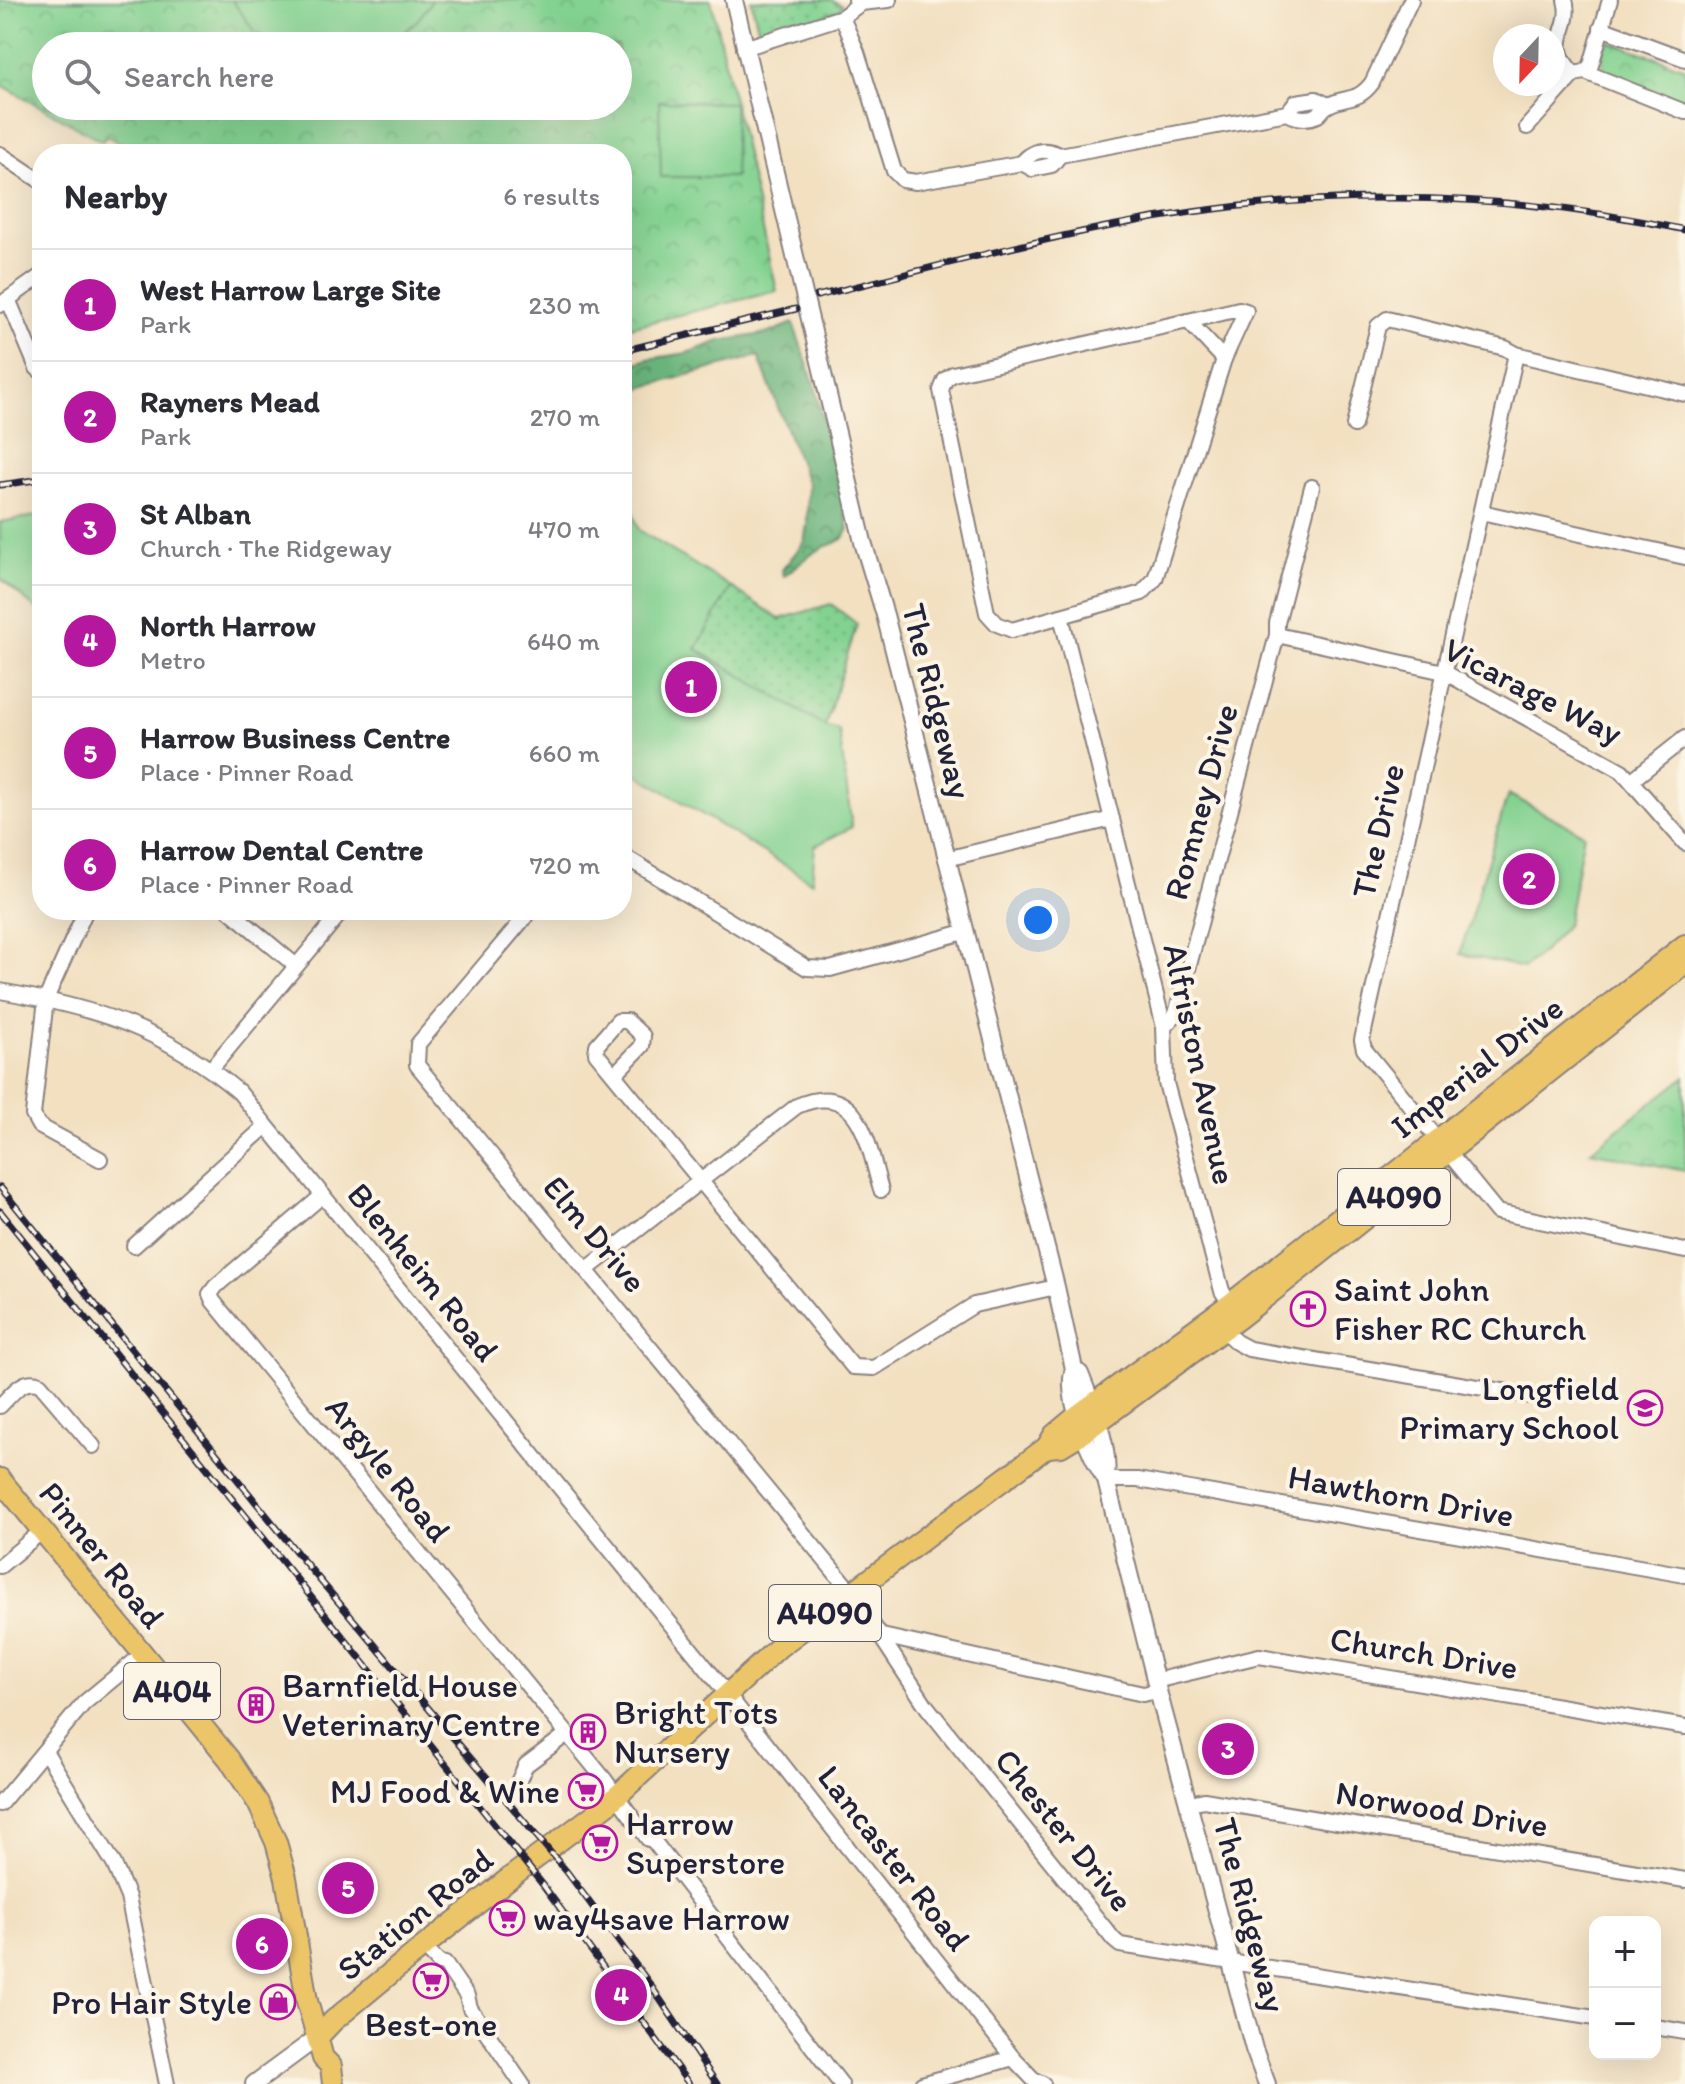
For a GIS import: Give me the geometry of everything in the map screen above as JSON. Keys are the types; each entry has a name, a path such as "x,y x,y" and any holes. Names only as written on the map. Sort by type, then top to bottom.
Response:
{"main road":[{"name":"Imperial Drive","path":"621,1800 727,1694 779,1647 1047,1447 1054,1435 1087,1418 1231,1317 1685,945"},
{"name":"Imperial Drive","path":"1443,1146 1685,964"},
{"name":"Pinner Road","path":"0,1479 229,1759 258,1803 276,1842 286,1878 307,2001 323,2058 331,2066 333,2084"},
{"name":"Station Road","path":"318,2037 333,2021 432,1956 512,1876 621,1800"},
{"name":"Pinner Road","path":"319,2084 317,2069 323,2058"}],"street":[{"name":"The Ridgeway","path":"734,0 863,542 885,615 1056,1287 1074,1369 1080,1374 1087,1418 1107,1468 1106,1480 1156,1686 1254,2049 1267,2084"},
{"path":"744,48 842,17 858,1 889,0"},
{"path":"842,17 857,52 894,171 903,180 916,182 1022,163 1030,153 1048,149 1060,155 1287,113 1296,102 1316,99 1328,105 1351,100 1364,93 1372,83 1411,0"},
{"path":"1565,0 1566,14 1558,45 1560,56 1580,73 1685,112"},
{"path":"1527,127 1594,57 1610,0"},
{"path":"1601,28 1685,59"},
{"path":"0,154 32,175"},
{"path":"32,282 4,302 32,358"},
{"path":"1239,309 1246,311 1224,359 1155,579 1142,593 1012,630 997,624 987,613 941,390 945,380 953,374 1239,309"},
{"path":"1354,425 1378,326 1387,319 1505,348 1516,354 1685,394"},
{"path":"1188,321 1224,359"},
{"name":"The Drive","path":"1443,1146 1364,1049 1362,1040 1516,354"},
{"name":"Romney Drive","path":"1164,1027 1176,1014 1277,635 1277,623 1312,487"},
{"path":"1481,512 1685,557"},
{"name":"Alfriston Avenue","path":"1061,616 1164,1027 1166,1083 1231,1317"},
{"name":"Vicarage Way","path":"1277,635 1444,672 1622,771 1685,843"},
{"path":"1632,780 1685,738"},
{"path":"946,859 1112,819"},
{"path":"632,861 807,968 830,969 964,932"},
{"path":"82,920 46,999 33,1115 39,1126 100,1159"},
{"path":"241,920 295,965"},
{"path":"211,1069 334,920"},
{"name":"Elm Drive","path":"523,920 418,1044 417,1065 852,1593"},
{"name":"Blenheim Road","path":"0,991 99,1012 148,1032 211,1069 239,1092 727,1694"},
{"path":"614,1075 853,1367 874,1368 974,1305 1056,1287"},
{"path":"586,1270 797,1106 816,1098 841,1103 860,1119 881,1190"},
{"path":"134,1246 266,1126"},
{"path":"1443,1146 1497,1212 1685,1251"},
{"name":"Argyle Road","path":"323,1195 218,1284 210,1294 213,1301 621,1800 625,1810 648,1839 652,1839 841,2084"},
{"path":"1231,1317 1236,1342 1249,1349 1532,1396"},
{"path":"0,1406 24,1383 32,1380 40,1384 93,1446"},
{"name":"Hawthorn Drive","path":"1106,1480 1138,1480 1685,1575"},
{"path":"0,1566 42,1531"},
{"name":"Chester Drive","path":"852,1593 927,1707 1120,1945 1589,2017"},
{"name":"Church Drive","path":"882,1636 1143,1694 1156,1686 1259,1656 1685,1727"},
{"path":"0,1804 84,1703 142,1655"},
{"name":"Lancaster Road","path":"727,1694 1013,2058 1034,2080 1043,2084"},
{"path":"518,1782 526,1765 567,1734"},
{"path":"45,1751 114,1864 128,1897 167,2084"},
{"name":"Norwood Drive","path":"1190,1803 1204,1800 1685,1880"},
{"path":"432,1956 445,1964 522,2084"},
{"path":"1661,2028 1685,2032"},
{"name":"Station Road","path":"254,2084 318,2037"},
{"path":"922,2084 1013,2058"}],"green space":[{"path":"0,0 711,0 777,291 632,327 632,144 121,144 107,136 102,141 64,120 632,120 632,32 32,32 32,102 0,84"},
{"path":"232,0 432,0 404,32 255,32"},
{"path":"751,0 831,0 842,5 839,10 798,26 766,31 758,28"},
{"path":"1609,41 1685,68 1685,104 1606,74 1602,48"},
{"path":"659,101 734,103 735,177 661,177"},
{"path":"793,323 815,386 849,529 838,542 822,548 784,576 782,570 804,542 808,485 758,356 644,387 632,394 632,365 687,353 720,341 769,333"},
{"path":"632,510 639,530 731,587 696,649 825,726 839,730 852,827 815,846 812,882 632,771"},
{"path":"32,517 32,605 0,578 0,522"},
{"path":"731,587 780,619 831,604 857,624 825,726 696,649"},
{"path":"1508,794 1584,834 1567,925 1524,968 1460,954"},
{"path":"1685,1077 1685,1171 1590,1151"}],"railway":[{"path":"817,296 1070,234 1177,214 1250,205 1396,198 1469,200 1614,216 1685,230"},
{"path":"632,349 796,309"},
{"path":"0,485 32,480"},
{"path":"0,1187 302,1559 567,1872 649,1983 717,2084"},
{"path":"0,1211 543,1885 689,2084"}],"place":[{"name":"West Harrow Large Site","path":"691,687"},
{"name":"Rayners Mead","path":"1529,879"},
{"name":"Saint John Fisher RC Church","path":"1308,1309"},
{"name":"Longfield Primary School","path":"1645,1408"},
{"name":"Barnfield House Veterinary Centre","path":"256,1705"},
{"name":"Bright Tots Nursery","path":"588,1732"},
{"name":"St Alban","path":"1228,1749"},
{"name":"MJ Food & Wine","path":"586,1791"},
{"name":"Harrow Superstore","path":"600,1843"},
{"name":"Harrow Business Centre","path":"348,1888"},
{"name":"way4save Harrow","path":"507,1918"},
{"name":"Harrow Dental Centre","path":"262,1944"},
{"name":"Best-one","path":"431,1981"},
{"name":"North Harrow","path":"621,1995"},
{"name":"Pro Hair Style","path":"278,2002"}]}
